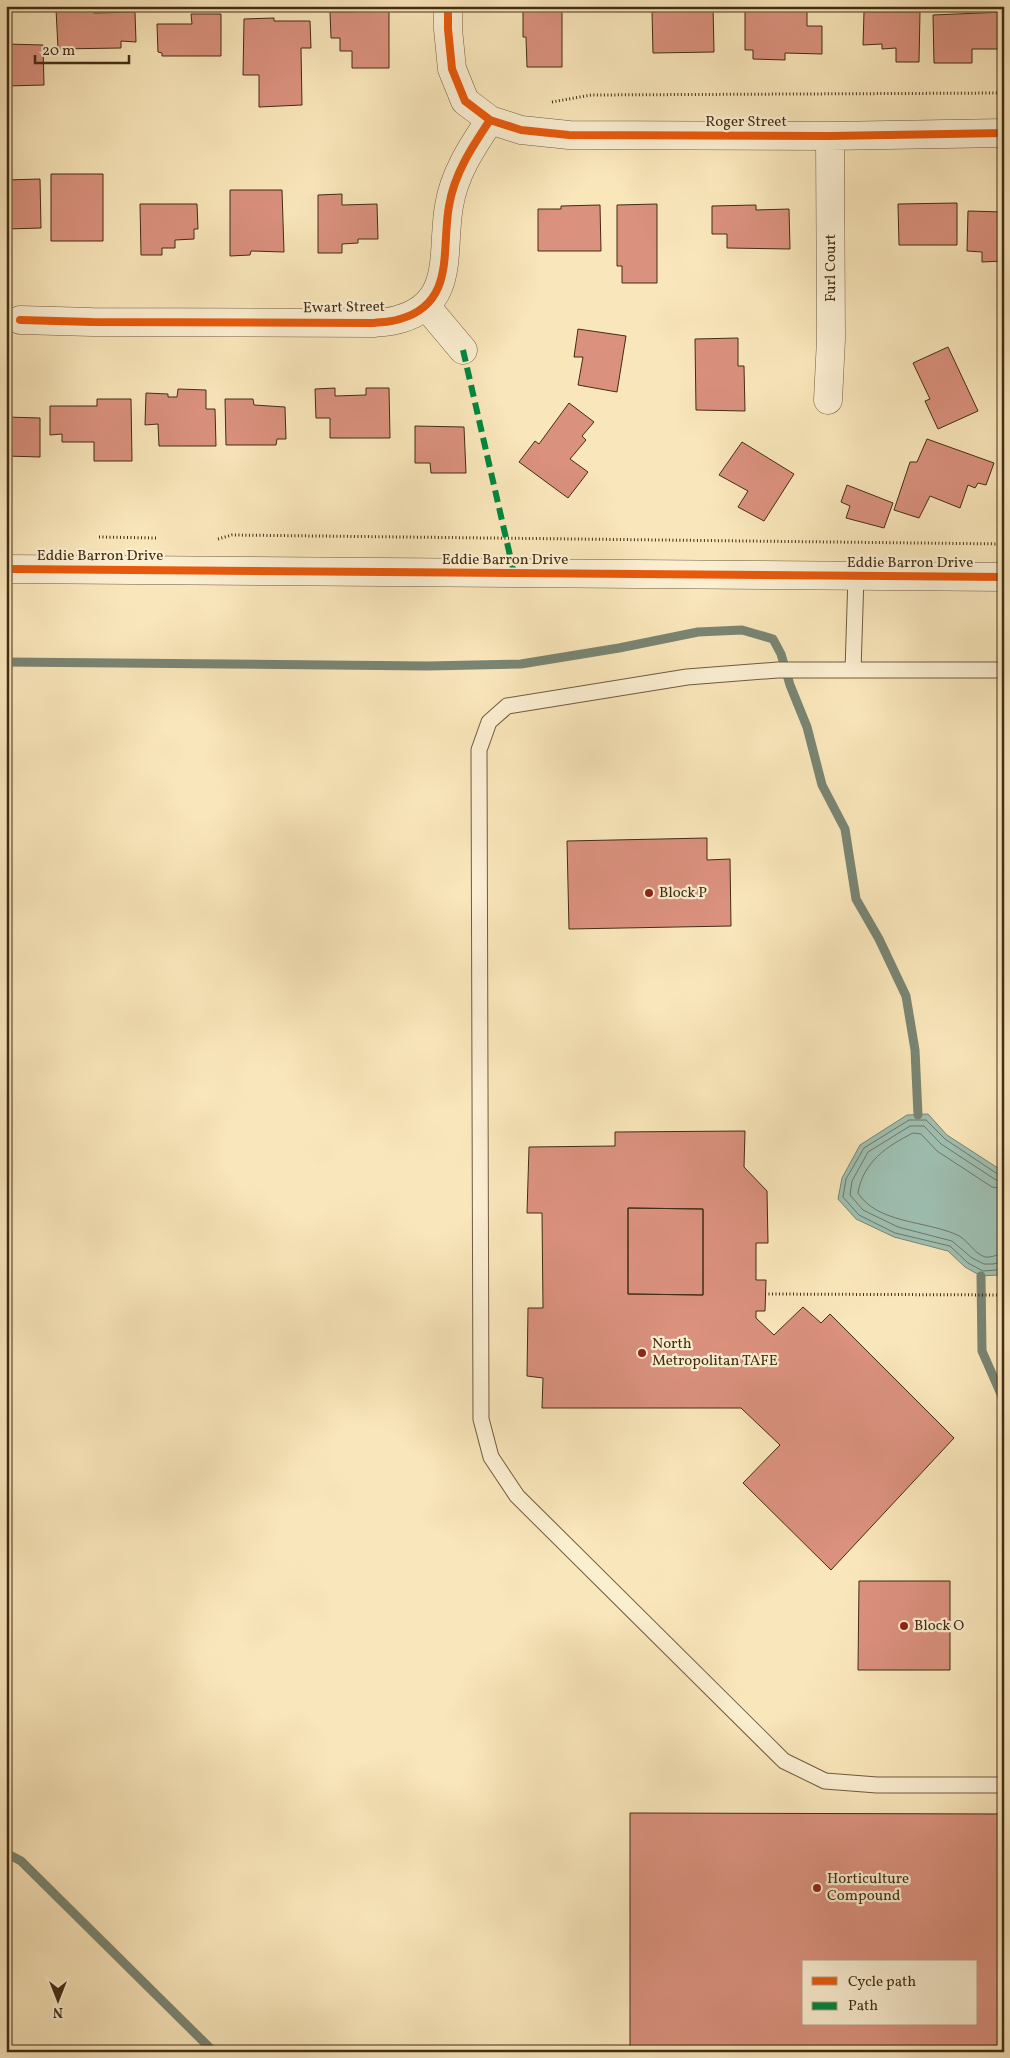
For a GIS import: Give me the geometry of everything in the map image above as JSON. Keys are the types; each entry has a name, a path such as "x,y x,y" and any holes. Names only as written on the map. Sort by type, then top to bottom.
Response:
{"street":[{"path":"448,6 452,69 465,101 490,120"},
{"name":"Roger Street","path":"490,120 521,130 569,134 830,136 1004,133"},
{"name":"Ewart Street","path":"20,320 374,323 401,319 426,306 439,288 444,269 449,205 465,157 490,120"},
{"name":"Furl Court","path":"828,400 831,339 830,136"},
{"path":"426,306 463,350"},
{"name":"Eddie Barron Drive","path":"6,569 1004,577"}],"lane":[{"path":"854,670 856,576"},
{"path":"1004,670 778,670 687,677 507,706 489,722 479,750 481,1418 491,1457 517,1496 784,1761 825,1781 877,1785 1004,1785"}],"path":[{"path":"544,103 591,95 1004,93"},
{"path":"212,541 232,535 1004,544"},
{"path":"92,537 158,539"},
{"path":"765,1294 1003,1295"}],"water":[{"path":"928,1114 947,1135 1004,1172 1004,1271 998,1275 981,1276 965,1267 948,1251 894,1237 856,1219 838,1199 842,1178 860,1145 907,1115"}],"building":[{"path":"523,6 562,6 562,67 527,67 526,37 523,37"},
{"path":"686,6 713,6 714,52 653,53 652,12 686,10"},
{"path":"745,6 807,7 807,26 822,26 822,54 785,53 785,60 753,59 753,50 745,50"},
{"path":"355,8 389,8 389,68 352,68 352,51 340,51 340,38 331,38 330,12 355,12"},
{"path":"56,9 95,9 94,13 135,12 136,42 121,41 121,48 58,49"},
{"path":"864,12 920,12 919,62 896,62 896,48 882,49 882,44 863,45"},
{"path":"1004,12 1004,49 972,49 972,63 934,63 933,15"},
{"path":"191,14 221,14 221,56 162,56 162,53 158,52 157,24 192,24"},
{"path":"274,18 274,21 310,21 311,48 301,48 302,105 259,107 259,75 243,75 244,19"},
{"path":"6,44 43,45 44,85 6,86"},
{"path":"51,174 103,174 103,241 51,241"},
{"path":"40,179 41,228 6,229 6,180"},
{"path":"230,190 282,190 284,252 251,251 250,255 230,256"},
{"path":"342,194 342,205 377,204 378,239 358,239 358,243 342,244 342,253 318,253 318,195"},
{"path":"957,203 957,245 899,245 898,204"},
{"path":"140,204 197,204 198,229 194,229 194,239 175,240 175,248 162,248 162,255 141,255"},
{"path":"657,204 657,283 622,283 622,266 617,266 617,205"},
{"path":"600,205 601,251 538,251 538,209 561,209 561,206"},
{"path":"756,205 756,210 789,209 790,249 727,248 727,234 712,234 712,206"},
{"path":"968,211 1003,212 1004,261 982,262 982,252 967,251"},
{"path":"578,329 626,336 617,392 578,385 583,357 574,357"},
{"path":"738,338 738,366 744,366 745,411 696,410 695,339"},
{"path":"948,347 978,411 938,429 925,401 930,399 913,363"},
{"path":"335,388 335,396 366,395 366,388 389,388 390,438 330,438 330,418 316,418 315,389"},
{"path":"178,389 206,390 206,409 215,409 216,446 159,446 158,424 145,425 146,393 168,394 168,397 177,397"},
{"path":"97,399 131,399 132,461 94,461 94,442 62,442 62,434 50,435 50,406 97,406"},
{"path":"225,399 253,399 254,405 285,407 286,439 277,439 276,445 226,445"},
{"path":"569,403 594,422 582,436 586,440 570,459 588,472 568,498 519,462 535,441 539,444"},
{"path":"6,417 40,418 40,457 6,456"},
{"path":"415,426 464,427 466,473 431,473 430,463 415,463"},
{"path":"927,439 994,463 986,485 978,483 975,488 968,485 960,508 930,496 919,518 894,510 910,462 917,462"},
{"path":"742,442 794,474 764,521 738,507 748,491 719,475"},
{"path":"847,485 893,503 884,528 846,518 850,506 841,502"},
{"name":"Block P","path":"707,838 707,860 730,859 731,926 569,929 567,841"},
{"path":"745,1131 744,1167 767,1191 768,1243 756,1243 756,1280 766,1280 765,1311 756,1311 756,1318 774,1335 803,1307 821,1323 830,1314 954,1438 831,1570 743,1483 780,1445 741,1408 542,1408 543,1378 527,1376 528,1308 543,1308 542,1213 527,1213 529,1147 615,1146 615,1132","holes":["628,1208 703,1209 703,1295 628,1294"]},
{"path":"628,1208 703,1209 703,1295 628,1294"},
{"name":"Block O","path":"859,1581 950,1581 950,1670 858,1670"},
{"name":"Horticulture Compound","path":"630,1813 1004,1814 1004,2052 630,2052"}],"waterway":[{"path":"6,662 428,666 521,664 619,648 698,632 742,630 773,639 781,654 790,685 807,727 822,785 845,829 856,899 879,939 906,996 915,1050 918,1115"},
{"path":"981,1276 982,1351 1004,1401"},
{"path":"6,1853 21,1861 214,2052"}],"marked path":[{"path":"463,350 514,573"}],"cycle path":[{"path":"448,6 452,69 465,101 490,120 521,130 569,135 830,136 1004,133"},
{"path":"20,320 374,323 400,319 418,311 430,301 438,288 445,257 451,194 459,172 490,120"},
{"path":"6,569 1004,577"}],"place":[{"name":"Block P","path":"649,893"},
{"name":"North Metropolitan TAFE","path":"642,1353"},
{"name":"Block O","path":"904,1626"},
{"name":"Horticulture Compound","path":"817,1888"}]}
